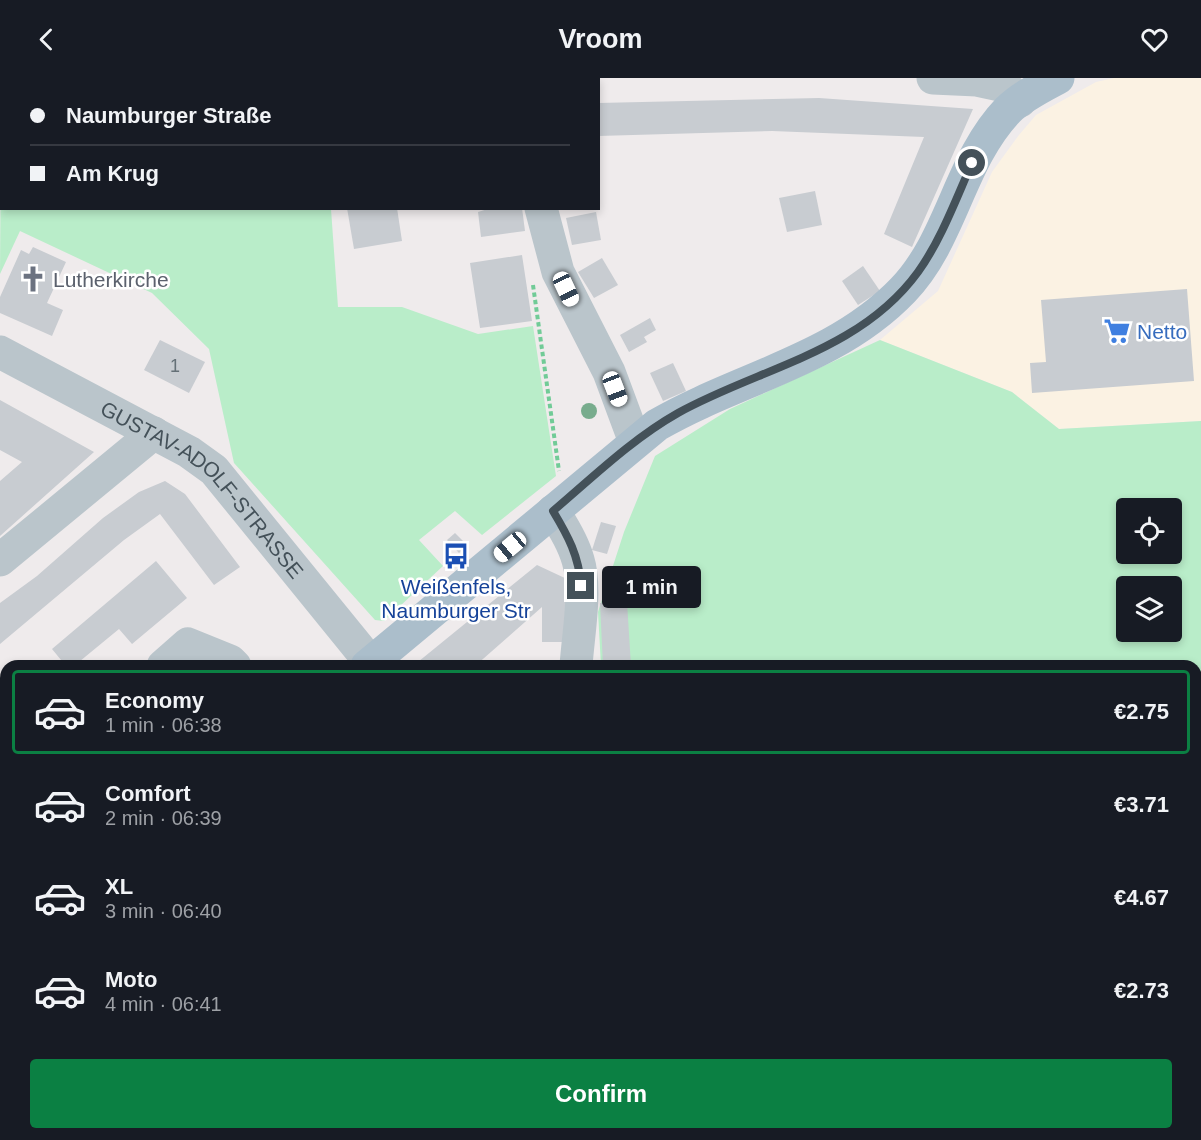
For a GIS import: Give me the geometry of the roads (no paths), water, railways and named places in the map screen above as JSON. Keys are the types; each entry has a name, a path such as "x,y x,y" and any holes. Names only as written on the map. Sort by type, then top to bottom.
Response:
{"main road":[{"path":"374,660 635,442 681,412 818,351 850,333 892,302 929,255 972,163 990,134 1009,110 1058,78"}],"street":[{"path":"933,78 977,80 1005,86 1020,101"},
{"path":"541,210 545,233 558,272 609,372 635,442"},
{"name":"GUSTAV-ADOLF-STRASSE","path":"0,352 189,452 214,470 366,660"},
{"path":"0,560 154,433"},
{"path":"553,511 570,538 579,562 581,586 576,660"},
{"path":"170,660 188,644 228,660"}],"place":[{"name":"Lutherkirche","path":"33,279"},
{"name":"Netto","path":"1117,331"},
{"name":"Weißenfels, Naumburger Str","path":"456,556"}]}
